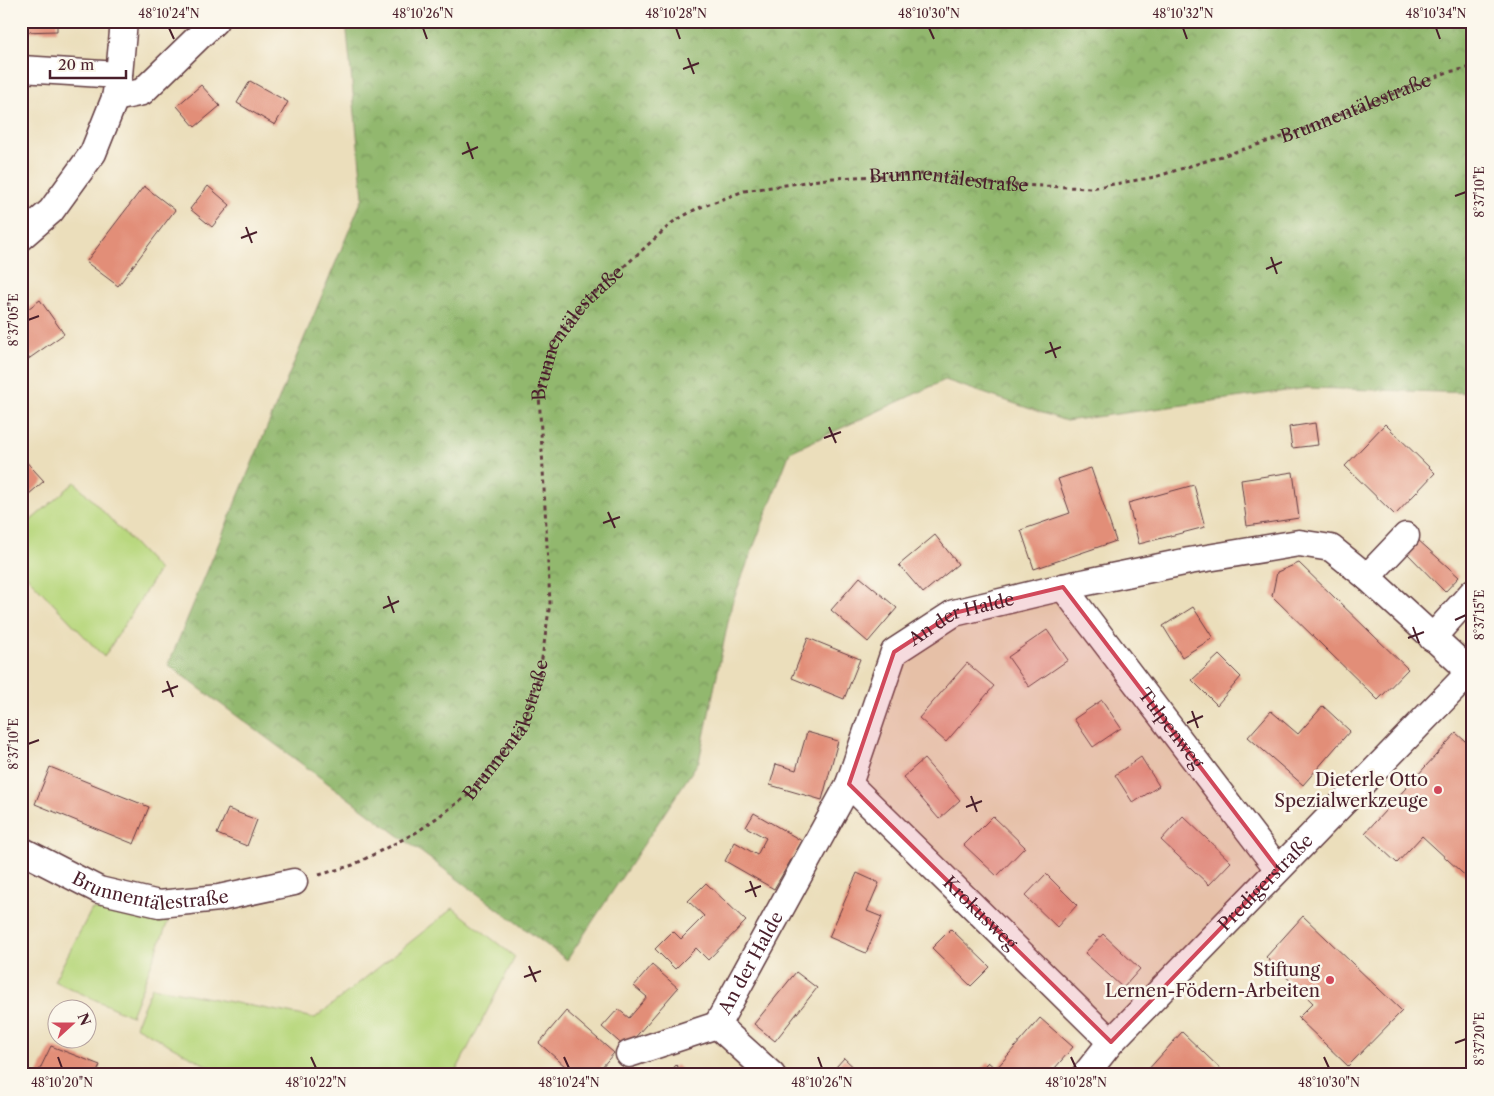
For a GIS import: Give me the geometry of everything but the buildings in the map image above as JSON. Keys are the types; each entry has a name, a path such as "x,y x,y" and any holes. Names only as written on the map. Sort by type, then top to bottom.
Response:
{"street":[{"path":"21,237 51,210 93,153 117,87 124,21"},
{"path":"21,69 142,92 215,21"},
{"path":"1367,577 1406,536"},
{"name":"An der Halde","path":"772,1075 716,1025 849,784 894,652 954,613 1063,587 1188,561 1299,542 1331,548 1367,577 1472,673"},
{"name":"Tulpenweg","path":"1063,587 1278,868"},
{"path":"1432,638 1473,592"},
{"name":"Predigerstraße","path":"1085,1075 1111,1042 1278,868 1472,673"},
{"name":"Krokusweg","path":"849,784 1111,1042"},
{"name":"Brunnentälestraße","path":"21,850 98,890 159,904 219,898 294,882"},
{"path":"629,1054 716,1025"}],"path":[{"name":"Brunnentälestraße","path":"294,882 353,865 417,832 470,794 523,727 540,672 550,603 539,393 553,344 584,303 673,222 696,209 744,191 833,178 925,174 996,184 1090,188 1155,177 1295,133 1448,72 1473,67"}],"highlighted area":[{"path":"1063,587 1278,869 1111,1042 849,784 894,652 954,613"}],"green space":[{"path":"346,21 1473,21 1473,393 1308,388 1066,421 945,380 790,452 732,603 699,761 567,960 168,665 363,197"},
{"path":"75,482 159,570 104,657 21,570 21,529"},
{"path":"453,908 515,957 454,1075 224,1075 135,1026 152,987 315,1018"},
{"path":"92,909 169,919 131,1016 98,1001 98,998 91,998 54,981"}],"place":[{"name":"Dieterle Otto Spezialwerkzeuge","path":"1438,790"},
{"name":"Stiftung Lernen-Födern-Arbeiten","path":"1330,980"}]}
